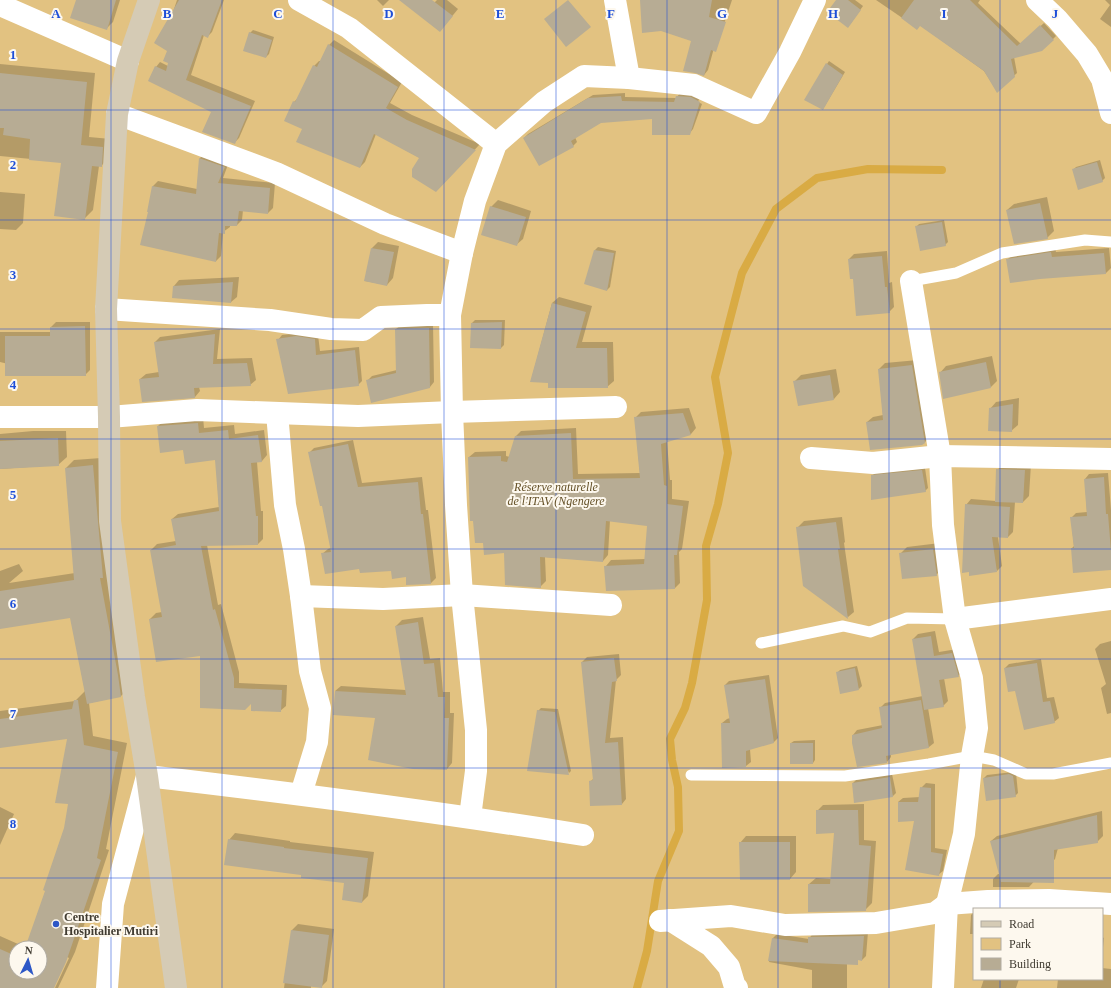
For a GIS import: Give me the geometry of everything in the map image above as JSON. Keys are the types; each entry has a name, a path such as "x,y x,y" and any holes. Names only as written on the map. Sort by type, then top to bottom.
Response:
{"street":[{"path":"149,0 128,61 117,114 106,309 110,521 176,988"},
{"path":"299,0 349,28 496,144"},
{"path":"614,0 629,78"},
{"path":"470,817 476,771 476,730 462,595 452,412 450,315 462,253 475,201 496,144 544,102 584,76 629,78 694,85 756,113 790,52 815,0"},
{"path":"1037,0 1057,19 1087,54 1102,79 1111,113"},
{"path":"0,5 128,61"},
{"path":"117,114 276,173 385,224 462,253"},
{"path":"912,281 940,456 943,525 955,620 972,678 977,728 972,756 964,834 948,904 943,988"},
{"path":"106,309 270,320 331,329 363,330 382,317 450,315"},
{"path":"0,417 109,416 197,410 358,416 616,408"},
{"path":"277,413 285,505 294,549 310,671 320,708 318,742 301,794"},
{"path":"811,458 874,463 940,456 1111,459"},
{"path":"301,596 383,599 462,595 611,605"},
{"path":"955,620 1111,599"},
{"path":"147,776 301,794 470,817 583,835"},
{"path":"107,988 113,904 147,776"},
{"path":"737,988 735,987 728,967 711,946 665,920 731,916 785,925 876,923 935,913 948,904 988,901 1049,900 1111,904"}],"lane":[{"path":"912,281 956,273 1002,253 1085,240 1111,242"},
{"path":"761,643 843,626 870,632 907,618 955,620"},
{"path":"691,775 845,776 972,756 994,760 1026,774 1053,774 1111,764"}],"green space":[{"name":"Réserve naturelle de l'ITAV (Ngengere","path":"0,0 1111,0 1111,988 0,988"}],"building":[{"path":"76,0 116,0 107,30 70,18"},
{"path":"179,0 222,0 208,38 202,35 186,80 251,106 235,144 202,132 211,112 148,81 155,66 166,71 168,63 163,61 167,51 154,43"},
{"path":"399,0 432,0 453,16 440,32"},
{"path":"568,0 591,27 566,47 544,19"},
{"path":"640,0 712,0 709,17 726,22 716,52 711,50 704,76 683,71 691,41 661,31 642,33"},
{"path":"836,0 848,0 861,10 848,28 827,12"},
{"path":"914,0 970,0 1017,46 1040,25 1054,40 1042,51 1011,59 1015,77 997,93 984,71 920,26 917,30 901,18"},
{"path":"249,32 272,40 266,58 243,51"},
{"path":"328,44 398,87 386,108 407,120 476,150 436,192 412,177 412,169 419,158 374,134 360,168 296,142 302,129 284,121 293,101 295,102 313,65 317,67"},
{"path":"826,63 843,75 823,110 804,100"},
{"path":"0,73 87,82 81,145 103,147 102,167 92,166 85,220 54,216 61,163 29,160 30,139 3,135 4,128 0,128"},
{"path":"621,96 622,101 674,102 676,96 691,97 700,102 690,135 652,135 652,119 601,123 571,141 574,147 539,166 523,138 588,98"},
{"path":"199,158 225,167 218,183 270,188 268,214 239,211 237,226 225,226 225,234 219,233 216,262 140,245 148,212 152,186 196,194"},
{"path":"1097,162 1103,182 1078,190 1072,169"},
{"path":"1040,203 1048,239 1014,244 1006,210"},
{"path":"490,206 526,217 517,246 481,235"},
{"path":"942,222 946,246 920,251 915,226"},
{"path":"371,248 394,252 387,286 364,281"},
{"path":"594,250 614,253 607,291 584,284"},
{"path":"1051,252 1052,257 1104,253 1106,274 1010,283 1006,259"},
{"path":"882,256 885,287 887,287 890,313 856,316 853,279 850,279 848,259"},
{"path":"233,282 231,303 172,298 173,286"},
{"path":"552,303 586,312 576,348 607,348 608,388 548,388 548,383 530,382"},
{"path":"502,322 501,349 470,348 471,323"},
{"path":"85,326 86,376 5,376 5,336 50,336 50,327"},
{"path":"429,328 430,388 371,403 366,380 396,373 395,329"},
{"path":"215,334 213,364 247,363 251,386 194,388 195,398 142,402 139,379 159,377 154,342"},
{"path":"296,336 315,339 316,355 355,350 359,386 288,394 276,339"},
{"path":"986,362 991,388 943,399 939,372"},
{"path":"912,365 925,443 922,445 870,450 866,422 883,420 878,369"},
{"path":"830,375 834,400 798,406 793,381"},
{"path":"1013,404 1012,432 988,431 989,408"},
{"path":"683,413 691,435 661,444 664,485 667,486 667,504 683,506 677,555 674,555 675,589 606,591 604,566 644,564 647,526 606,521 603,562 540,557 541,588 505,585 504,553 484,555 483,543 475,543 473,521 470,521 468,457 501,456 501,461 507,462 515,436 571,433 573,479 640,478 634,417"},
{"path":"198,423 199,433 228,430 229,439 258,435 262,462 251,463 256,516 258,516 258,545 201,546 213,610 215,609 234,678 234,688 282,690 281,712 251,711 251,704 245,710 200,708 200,656 156,662 149,619 162,617 150,550 176,545 171,519 219,511 215,460 185,464 183,450 160,453 157,426"},
{"path":"58,438 59,466 0,469 0,441"},
{"path":"348,444 358,487 418,482 431,584 406,585 406,577 392,579 391,571 360,573 359,569 325,574 321,553 331,552 322,506 320,506 308,452"},
{"path":"93,465 103,578 100,578 121,697 87,704 70,618 0,629 0,591 74,580 65,468"},
{"path":"996,469 1025,470 1023,503 995,502"},
{"path":"922,470 926,492 871,500 871,475"},
{"path":"1104,477 1106,514 1108,514 1111,551 1111,570 1073,573 1071,548 1074,548 1070,517 1087,516 1084,479"},
{"path":"965,504 1010,507 1008,538 992,537 997,572 969,576 969,572 962,573"},
{"path":"836,522 840,549 838,549 848,619 803,586 796,527"},
{"path":"933,549 937,576 902,579 899,553"},
{"path":"418,622 424,664 434,663 438,697 445,697 444,718 449,718 447,770 413,769 368,760 375,718 333,715 335,691 406,695 395,626"},
{"path":"931,636 934,656 952,653 959,677 939,680 944,707 924,710 912,639"},
{"path":"614,658 617,681 612,682 605,743 618,742 622,805 590,806 589,781 593,780 581,662"},
{"path":"1037,663 1043,702 1050,701 1055,723 1024,730 1015,691 1008,692 1004,668"},
{"path":"855,668 859,690 840,694 836,672"},
{"path":"765,679 774,743 746,751 746,767 722,768 721,723 730,723 724,685"},
{"path":"74,700 78,700 84,745 118,752 97,858 101,860 66,962 54,988 0,988 0,949 8,952 8,980 48,980 48,940 28,940 45,891 43,890 64,828 68,804 55,803 67,739 0,748 0,719 72,709"},
{"path":"921,700 929,748 886,756 887,763 857,767 852,743 852,735 882,728 879,707"},
{"path":"537,710 555,712 569,775 527,771"},
{"path":"790,743 813,743 813,764 790,764"},
{"path":"1009,774 1013,776 1016,797 986,801 983,778"},
{"path":"890,777 893,797 854,803 852,783"},
{"path":"920,787 931,788 931,852 943,854 939,876 905,870 914,821 898,822 898,802 918,802"},
{"path":"816,810 858,810 859,845 871,846 866,911 808,912 808,884 830,884 834,833 816,834"},
{"path":"1097,815 1098,843 1054,850 1054,883 1001,882 990,841"},
{"path":"228,839 284,848 368,858 362,903 342,900 344,883 301,878 301,875 224,865"},
{"path":"739,842 790,842 790,880 740,880"},
{"path":"291,930 329,935 322,988 283,983"},
{"path":"864,936 862,961 858,960 858,965 768,961 772,938 808,943 808,937"}],"waterway":[{"path":"637,988 647,951 658,881 679,831 678,787 672,760 670,739 685,708 692,683 707,600 706,546 718,504 728,453 715,377 742,273 776,209 817,178 868,169 942,170"}],"place":[{"name":"Centre Hospitalier Mutiri","path":"56,924"}]}
